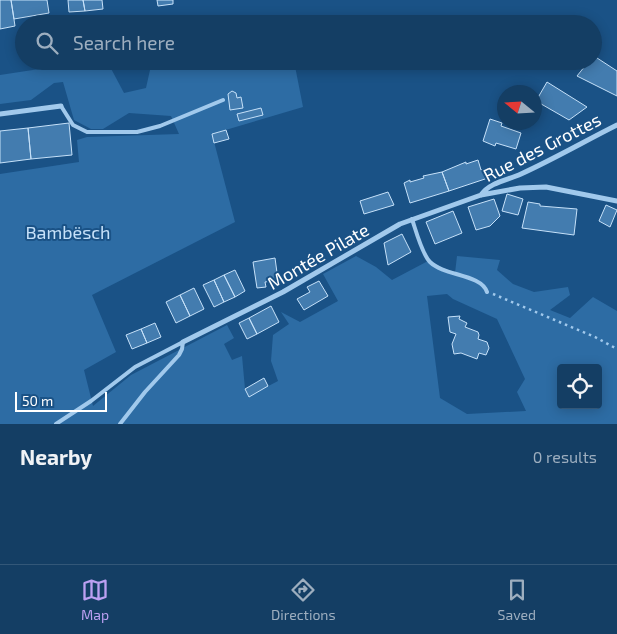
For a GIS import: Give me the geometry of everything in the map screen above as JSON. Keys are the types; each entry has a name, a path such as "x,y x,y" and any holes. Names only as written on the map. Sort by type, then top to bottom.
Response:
{"street":[{"path":"0,114 61,106"},
{"name":"Rue des Grottes","path":"481,195 491,185 520,175 617,124"},
{"name":"Montée Pilate","path":"183,342 283,292 400,224 481,195 520,188 546,187 617,201"}],"lane":[{"path":"61,106 73,125 87,132 128,132 160,126 223,100"},
{"path":"412,219 428,261 438,268 479,282 486,287 487,292"},
{"path":"120,424 145,392 179,355 183,342"},
{"name":"Montée Pilate","path":"56,424 92,401 135,367 183,342"}],"path":[{"path":"487,292 617,349"}],"green space":[{"name":"Bambësch","path":"33,70 112,70 124,93 146,88 150,70 296,70 303,107 212,134 235,222 92,295 116,352 84,370 93,406 131,375 227,325 234,338 224,344 232,360 242,356 245,389 249,396 278,381 271,361 273,335 289,324 281,312 300,322 338,301 323,274 356,256 376,267 392,280 428,261 455,273 457,256 500,260 497,270 513,284 534,292 568,287 570,295 550,310 570,318 593,297 617,311 617,424 0,424 0,174 79,162 77,140 87,137 179,134 171,116 129,113 103,129 91,129 74,120 63,82 54,83 31,100 0,104 0,75","holes":["447,294 453,299 497,319 525,379 517,392 526,411 467,414 440,398 427,296"]}],"building":[{"path":"0,0 11,0 15,26 0,29"},
{"path":"11,0 47,0 49,13 15,15 14,19"},
{"path":"68,0 83,0 85,11 69,12"},
{"path":"83,0 102,0 103,9 85,11"},
{"path":"157,0 173,0 173,4 158,6"},
{"path":"602,61 617,71 617,96 577,76 582,70 602,70"},
{"path":"547,82 587,107 569,120 542,104 542,91"},
{"path":"232,91 236,93 237,98 241,97 243,108 230,110 228,94"},
{"path":"261,108 263,115 239,121 237,114"},
{"path":"490,119 497,121 497,130 512,130 521,133 516,149 496,143 495,146 483,141"},
{"path":"69,123 72,155 31,159 28,128"},
{"path":"28,128 31,159 0,163 0,131"},
{"path":"226,130 229,139 214,143 212,134"},
{"path":"478,160 481,170 488,168 491,177 449,191 442,172 466,162 466,164"},
{"path":"442,172 449,191 410,203 404,183"},
{"path":"388,192 394,205 364,214 360,201"},
{"path":"507,194 523,199 518,215 502,211"},
{"path":"494,199 500,216 490,226 476,230 468,207"},
{"path":"528,202 540,204 540,206 577,209 574,235 522,228"},
{"path":"606,205 617,210 610,227 599,221"},
{"path":"453,211 462,233 435,244 426,222"},
{"path":"402,234 411,252 388,265 384,243"},
{"path":"275,258 278,280 265,282 266,287 257,288 253,262"},
{"path":"235,270 245,291 235,297 224,275"},
{"path":"224,275 235,297 224,302 214,280"},
{"path":"214,280 224,302 214,307 203,285"},
{"path":"319,281 328,296 304,310 297,299 310,292 307,287"},
{"path":"194,288 204,309 190,316 180,295"},
{"path":"180,295 190,316 176,323 166,302"},
{"path":"271,306 279,322 257,334 249,318"},
{"path":"460,316 459,319 467,323 465,327 478,332 478,339 487,342 489,348 486,355 479,353 477,359 461,353 454,354 452,344 456,334 450,332 448,317"},
{"path":"249,318 257,334 247,339 239,323"},
{"path":"155,323 161,337 147,343 141,329"},
{"path":"141,329 147,343 132,349 126,335"},
{"path":"264,378 268,386 249,397 245,389"}]}
